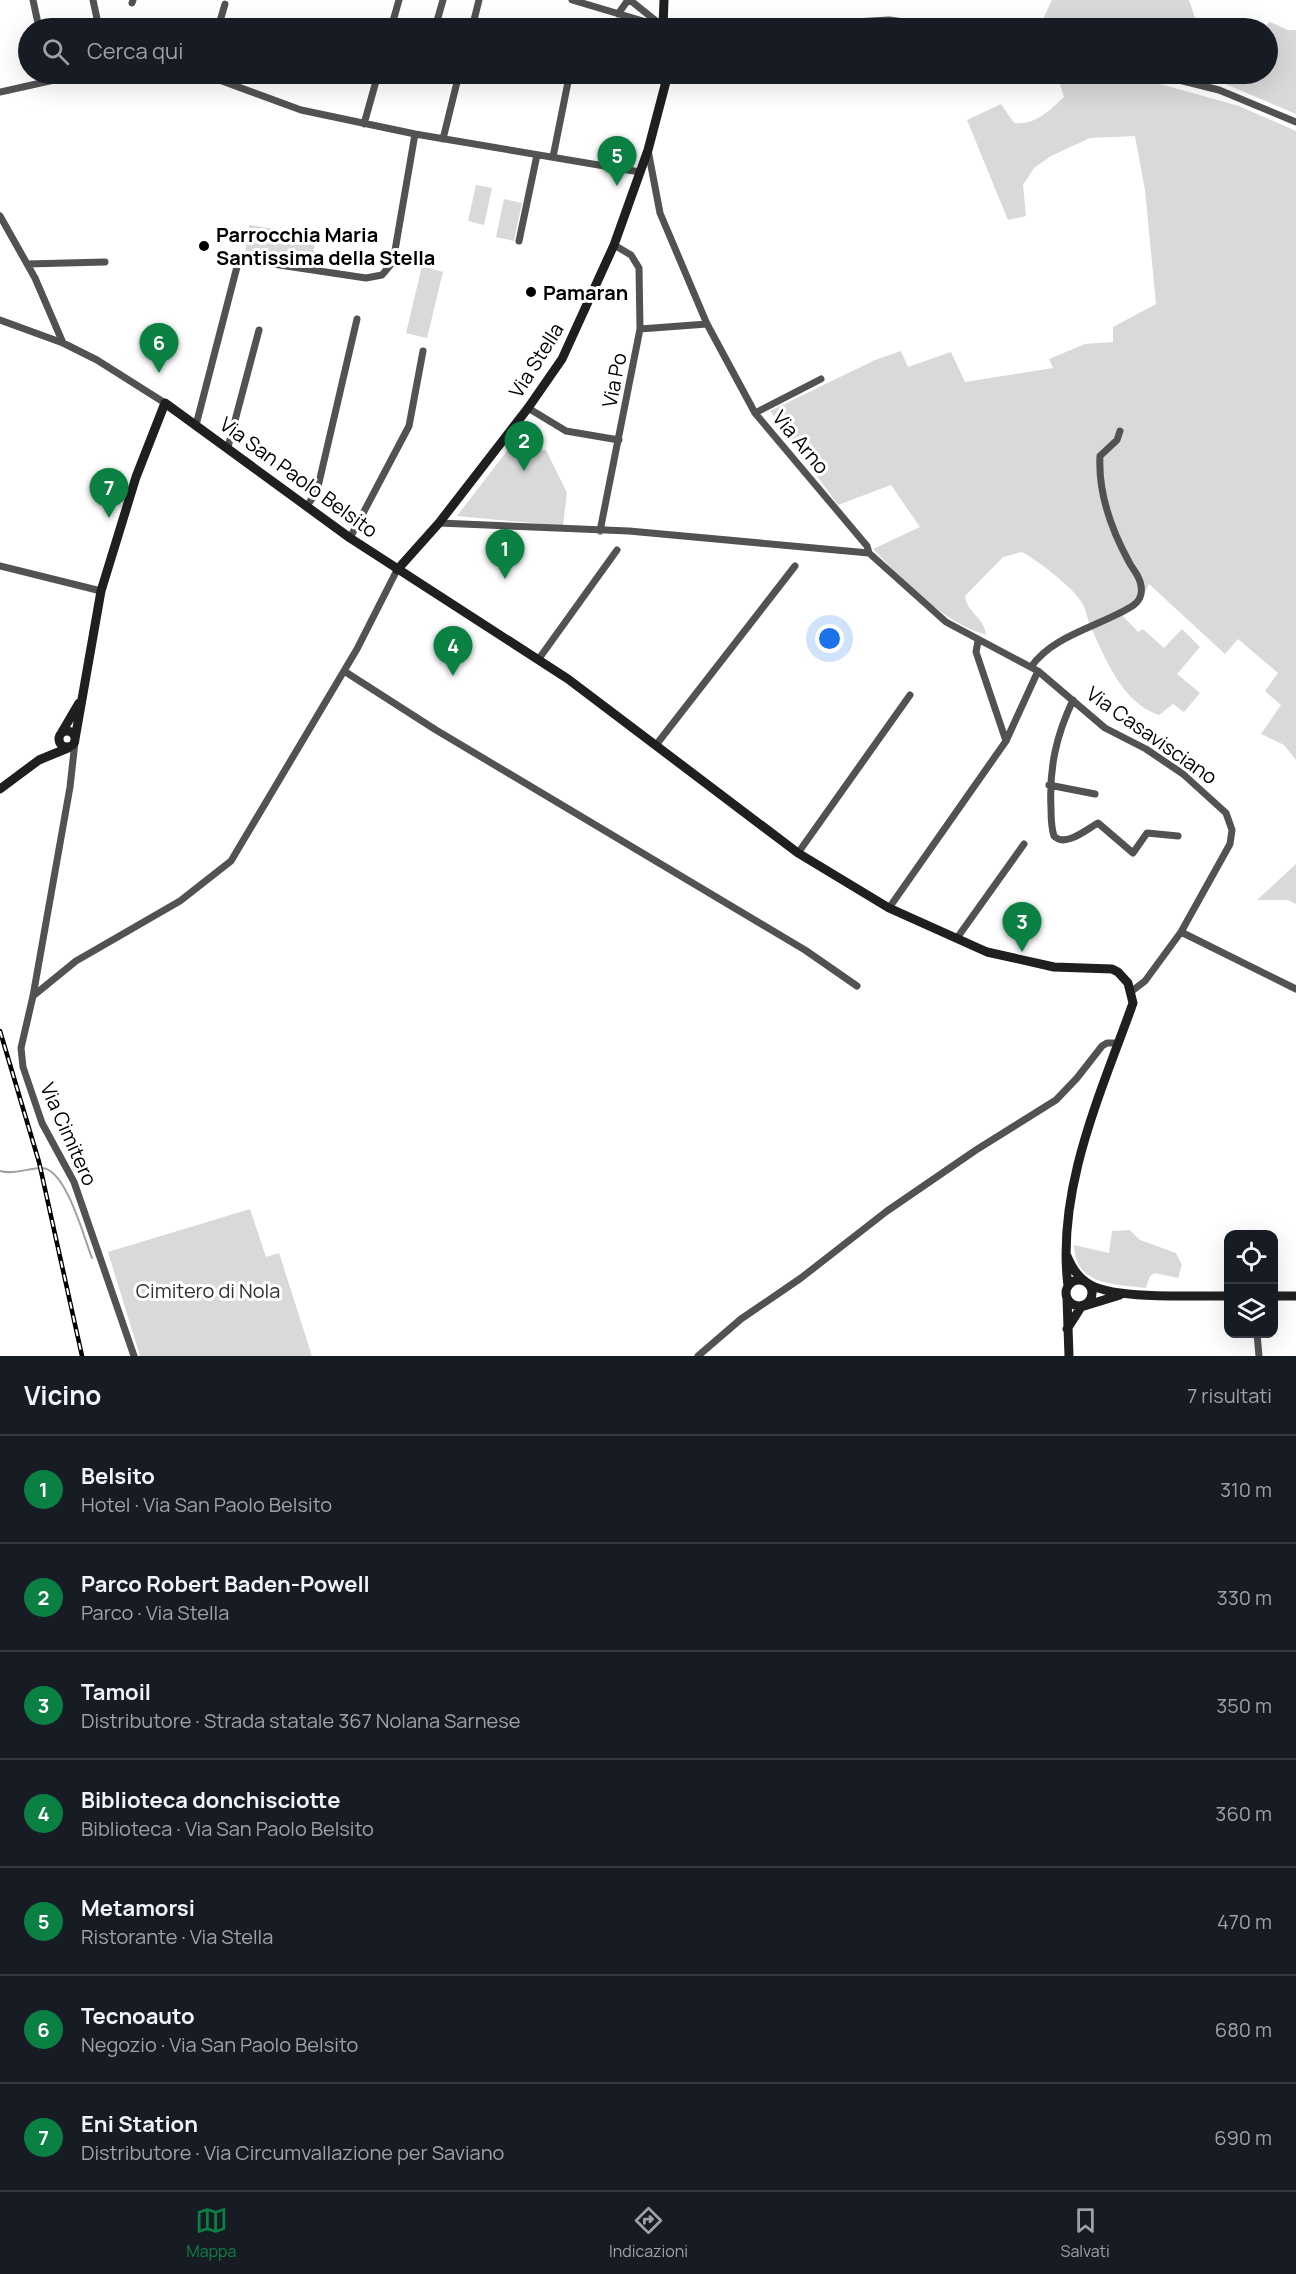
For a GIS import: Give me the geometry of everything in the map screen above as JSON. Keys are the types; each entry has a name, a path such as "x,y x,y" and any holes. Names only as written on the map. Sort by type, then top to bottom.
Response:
{"main road":[{"path":"663,18 664,0"},
{"path":"648,150 665,84"},
{"name":"Via Stella","path":"397,570 439,522 528,408 562,359 614,245 648,150"},
{"path":"0,789 31,765 61,734 78,707 101,591 133,487 165,403"},
{"name":"Via San Paolo Belsito","path":"165,403 350,538 568,679 798,854 889,908 987,952 1054,967 1112,969 1124,976 1132,991"},
{"path":"31,765 73,743 80,724 82,693"},
{"path":"61,734 71,732 73,743"},
{"path":"61,734 60,745 73,743"},
{"path":"1069,1356 1066,1254 1070,1202 1077,1171 1133,1003 1132,991"},
{"path":"1066,1254 1075,1272 1090,1288 1091,1296 1077,1310 1067,1329"},
{"path":"1068,1286 1075,1281 1123,1294 1224,1296"},
{"path":"1067,1298 1075,1306 1123,1294"},
{"path":"1278,1296 1296,1296"}],"street":[{"path":"33,0 37,18"},
{"path":"93,0 97,18"},
{"path":"394,18 399,0"},
{"path":"438,18 443,0"},
{"path":"474,18 479,0"},
{"path":"572,0 631,18"},
{"path":"618,14 629,0 651,18"},
{"path":"221,18 225,4"},
{"path":"0,92 25,84"},
{"path":"231,84 301,110 415,134 640,172"},
{"path":"364,123 375,84"},
{"path":"443,139 457,84"},
{"path":"553,157 568,84"},
{"path":"1195,84 1219,90 1296,122"},
{"path":"196,425 238,259 366,278 382,275 393,262 415,134"},
{"name":"Via Arno","path":"648,150 656,202 707,324 755,413 867,546 869,553 946,622 1034,669"},
{"path":"519,241 537,155"},
{"path":"0,216 27,264 63,343"},
{"name":"Via Po","path":"600,531 640,328 639,268 631,255 614,245"},
{"path":"27,264 105,262"},
{"path":"307,506 318,491 357,319"},
{"name":"Via San Paolo Belsito","path":"0,320 63,343 97,360 165,403"},
{"path":"640,328 707,324"},
{"path":"228,447 259,330"},
{"path":"350,538 409,426 423,351"},
{"path":"755,413 821,379"},
{"path":"528,408 566,431 619,440"},
{"path":"889,908 1006,741 1034,669 1046,650 1127,610 1142,595 1140,579 1113,528 1102,495 1100,456 1117,440 1120,431"},
{"path":"439,522 762,541 869,553"},
{"path":"537,660 617,550"},
{"path":"0,566 101,591"},
{"path":"656,746 795,566"},
{"path":"33,996 76,961 180,901 231,861 344,671 397,570"},
{"path":"978,641 976,652 1006,741"},
{"name":"Via Casavisciano","path":"1034,669 1105,728 1146,748 1184,774 1226,813 1232,830 1230,844 1181,932 1145,981 1132,991"},
{"path":"344,671 436,730 805,950 858,986"},
{"path":"798,854 910,695"},
{"path":"1073,700 1058,732 1050,785 1052,831 1056,839 1071,838 1098,823 1133,853 1148,833 1178,836"},
{"name":"Via Cimitero","path":"73,743 73,767 33,996 21,1048 23,1067 42,1123 74,1182 134,1356"},
{"path":"54,752 67,755 73,767"},
{"path":"1050,785 1095,794"},
{"path":"957,938 1024,844"},
{"path":"1181,932 1296,989"},
{"path":"698,1356 741,1319 801,1278 887,1211 976,1150 1056,1100 1102,1046 1113,1042 1119,1043"},
{"path":"1257,1338 1259,1356"}],"green space":[{"path":"1052,0 1189,0 1195,18 1044,18"},
{"path":"1278,26 1288,30 1296,30 1296,114 1225,84 1278,84"},
{"path":"1060,84 1160,84 1239,106 1296,131 1296,760 1284,745 1261,734 1281,705 1265,691 1278,673 1238,639 1225,654 1149,584 1139,604 1123,616 1138,632 1143,629 1164,648 1182,629 1200,647 1177,674 1200,693 1184,712 1173,704 1159,715 1135,701 1116,678 1090,625 1083,605 1077,597 1055,575 1022,552 1003,557 965,596 969,607 983,624 986,635 954,620 925,599 873,549 920,527 891,485 838,505 770,411 875,360 901,351 908,367 951,352 965,382 1053,368 1049,359 1085,344 1113,342 1113,327 1156,304 1145,190 1135,136 1090,138 1051,156 1034,168 1023,185 1026,216 1008,220 967,120 1001,104 1014,123 1029,122 1047,112 1064,97"},
{"path":"476,185 492,188 484,225 468,221"},
{"path":"504,199 522,203 514,241 496,237"},
{"path":"249,225 316,235 312,265 245,255"},
{"path":"422,266 443,272 427,338 406,333"},
{"path":"510,447 546,450 567,493 563,526 457,516"},
{"path":"1296,864 1296,904 1288,900 1257,900"},
{"name":"Cimitero di Nola","path":"250,1209 266,1257 279,1253 312,1356 140,1356 108,1252"},
{"path":"1130,1230 1140,1240 1176,1253 1182,1265 1178,1278 1155,1273 1150,1276 1146,1288 1099,1280 1089,1276 1081,1268 1076,1258 1074,1245 1109,1253 1112,1231"}],"waterway":[{"path":"0,1171 42,1168 51,1171 59,1180 73,1206 92,1258"}],"railway":[{"path":"0,1031 39,1162 82,1356"}],"place":[{"name":"Metamorsi","path":"617,186"},
{"name":"Parrocchia Maria Santissima della Stella","path":"204,246"},
{"name":"Pamaran","path":"531,292"},
{"name":"Tecnoauto","path":"159,373"},
{"name":"Parco Robert Baden-Powell","path":"524,471"},
{"name":"Eni Station","path":"109,518"},
{"name":"Belsito","path":"505,579"},
{"name":"Biblioteca donchisciotte","path":"453,676"},
{"name":"Tamoil","path":"1022,952"}]}
